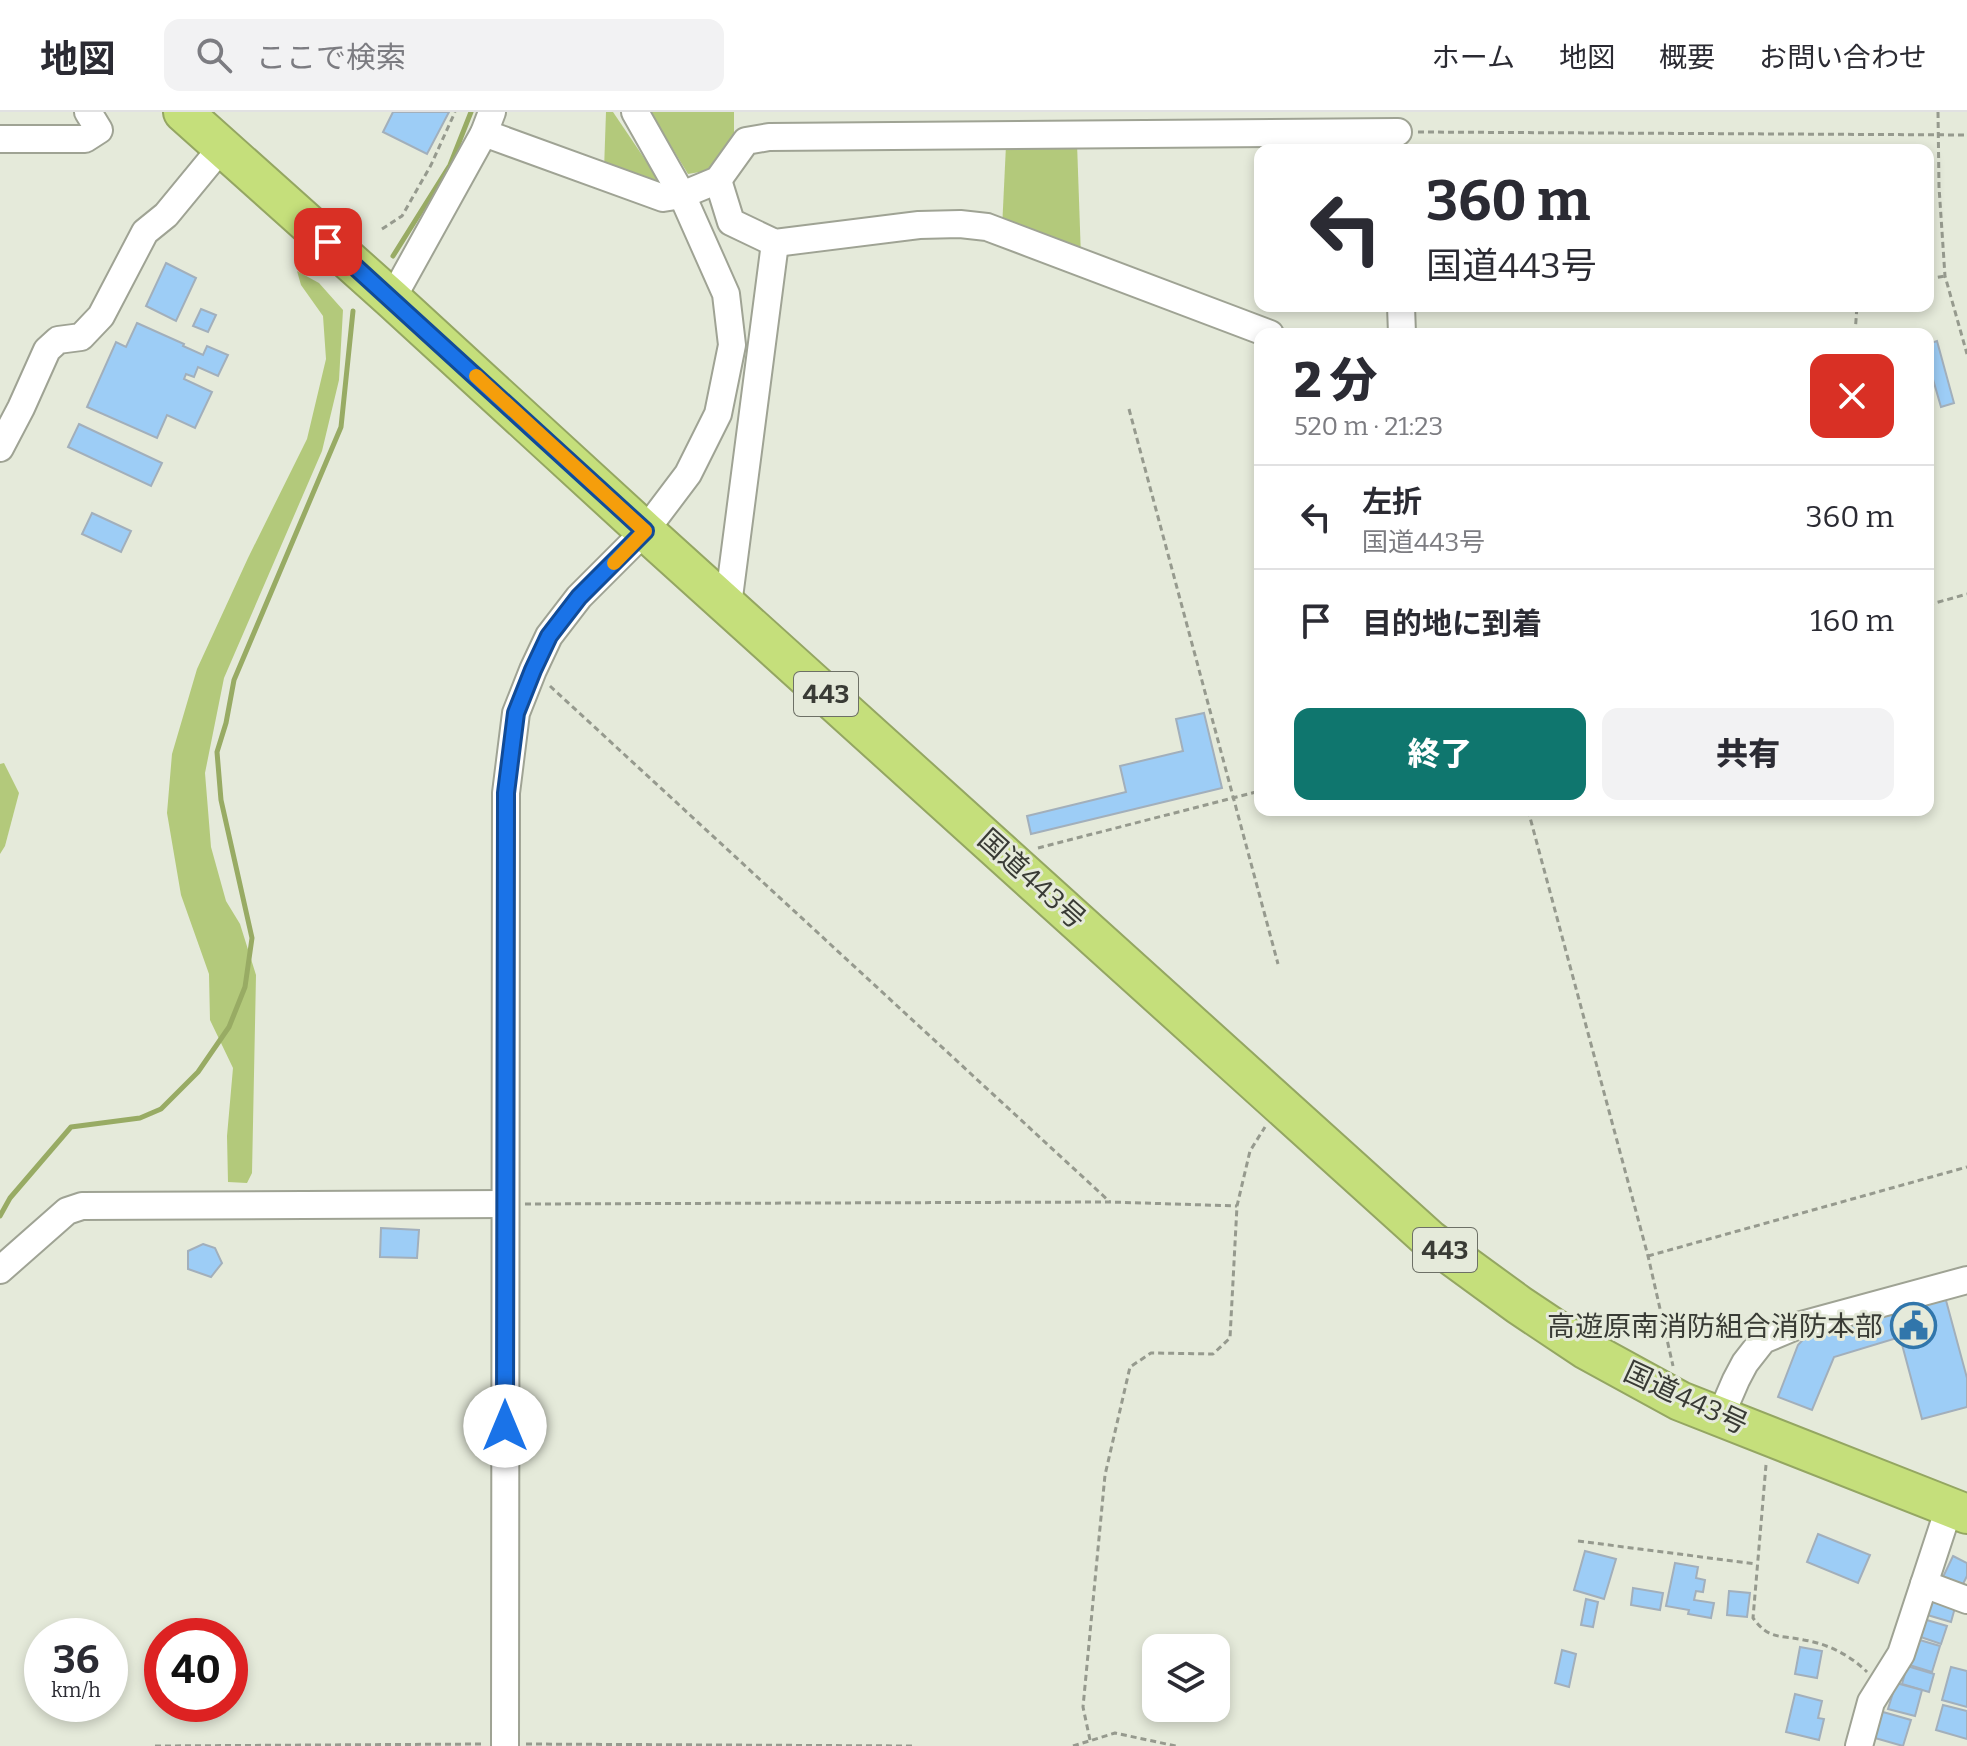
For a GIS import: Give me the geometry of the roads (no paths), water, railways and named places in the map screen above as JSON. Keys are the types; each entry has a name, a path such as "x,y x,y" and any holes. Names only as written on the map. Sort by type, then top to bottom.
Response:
{"highway":[{"name":"国道443号","path":"204,125 645,531 1430,1240 1585,1349 1680,1401 1958,1511"}],"street":[{"path":"0,139 85,139 99,130 88,112"},
{"path":"505,1745 506,793 516,713 549,636 579,597 645,531 688,474 718,414 732,345 726,294 682,195 635,112"},
{"path":"392,299 488,122 663,198 682,195 718,180 746,141 769,137 1398,131"},
{"path":"0,448 47,350 58,340 81,337 101,316 145,232 166,215 204,125"},
{"path":"718,180 731,222 775,243 919,225 987,227 1254,328"},
{"path":"728,605 775,243"},
{"path":"0,1270 67,1211 82,1206 505,1204"},
{"path":"1720,1417 1745,1363 1763,1340 1794,1327 1967,1280"},
{"path":"1859,1746 1871,1702 1901,1654 1924,1584 1958,1511"},
{"path":"1924,1584 1967,1600"}],"waterway":[{"path":"393,256 450,165 471,112"},
{"path":"0,1216 10,1198 71,1127 140,1118 161,1109 198,1072 229,1027 245,987 252,938 221,800 217,752 234,680 341,427 353,311"}],"place":[{"name":"高遊原南消防組合消防本部","path":"1914,1326"}]}
